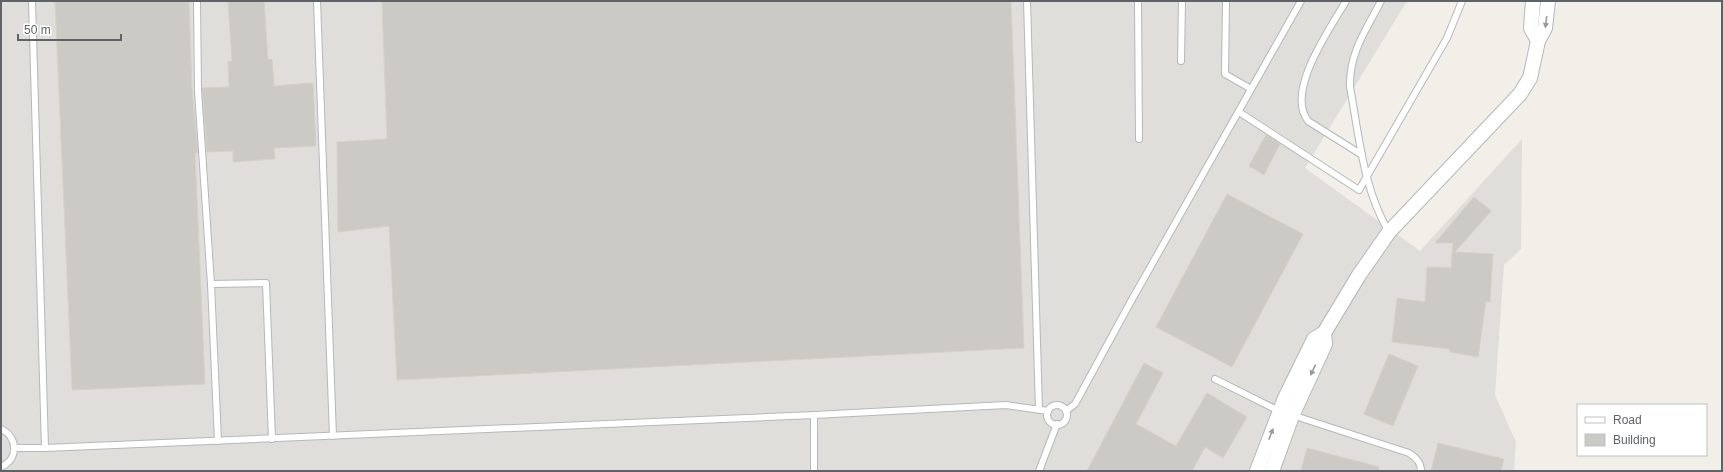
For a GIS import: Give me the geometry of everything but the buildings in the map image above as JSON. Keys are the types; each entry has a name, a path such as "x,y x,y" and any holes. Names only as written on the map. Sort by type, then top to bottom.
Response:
{"street":[{"path":"1533,1 1530,28 1538,41"},
{"path":"1257,471 1286,414 1314,339 1324,333 1359,275 1389,232 1520,94 1530,78 1538,41 1545,28 1548,1"},
{"path":"1272,471 1286,414"}],"lane":[{"path":"32,1 45,448"},
{"path":"198,1 198,91 211,284 218,441"},
{"path":"317,1 333,436"},
{"path":"1027,1 1039,410"},
{"path":"1138,1 1139,140"},
{"path":"1181,61 1182,1"},
{"path":"1226,1 1225,74 1251,90"},
{"path":"1066,411 1075,404 1130,303 1301,1"},
{"path":"1346,1 1307,71 1302,91 1301,105 1308,120 1362,155"},
{"path":"1381,1 1357,45 1352,58 1350,87 1367,177 1380,218 1389,232"},
{"path":"1239,112 1358,190 1447,38 1462,1"},
{"path":"211,284 266,283 272,439"},
{"path":"1215,379 1286,414 1410,453 1418,460 1421,466 1421,471"},
{"path":"14,448 272,439 1006,405 1048,412"},
{"path":"1056,405 1062,406 1066,411 1065,420 1063,423 1057,424 1048,420 1048,412 1050,407 1056,405"},
{"path":"814,415 814,471"},
{"path":"1039,471 1057,424"},
{"path":"1,429 10,436 14,448 13,455 4,468"}],"shaded area":[{"path":"1,1 1407,1 1305,168 1420,251 1522,139 1521,249 1504,265 1495,395 1516,442 1514,471 1,471"}]}
